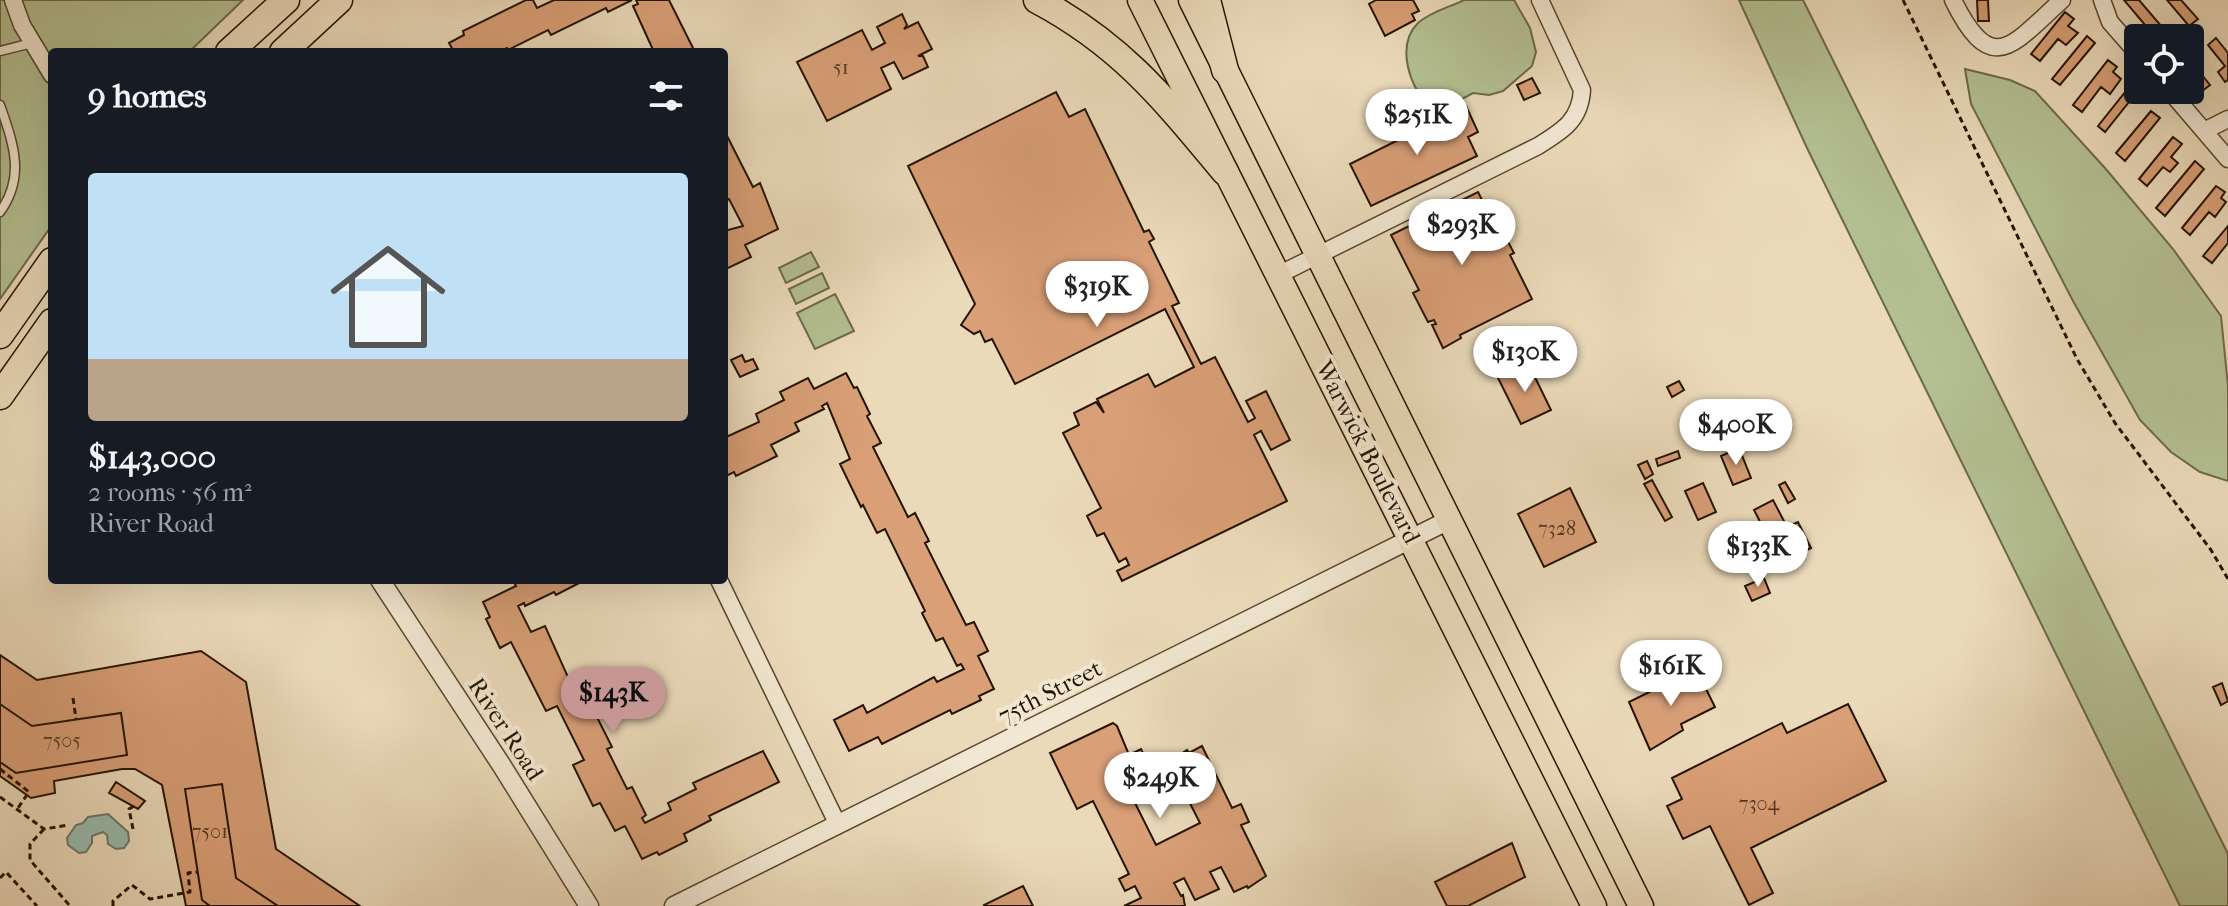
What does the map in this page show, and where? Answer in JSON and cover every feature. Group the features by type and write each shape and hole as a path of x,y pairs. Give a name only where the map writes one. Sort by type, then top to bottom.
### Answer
{"highway":[{"path":"233,48 286,0"},
{"path":"287,48 339,0"},
{"path":"1037,0 1073,19 1133,65 1225,172"},
{"path":"1207,0 1225,70"},
{"path":"0,335 48,267"},
{"path":"0,396 48,329"}],"main road":[{"name":"Warwick Boulevard","path":"1140,0 1594,906"},
{"name":"Warwick Boulevard","path":"1191,0 1641,906"}],"street":[{"path":"13,0 32,43 48,69"},
{"path":"1278,275 1538,146 1568,127 1576,117 1582,90 1540,0"},
{"path":"1953,0 1968,30 1979,41 1996,49 2018,40 2062,0"},
{"path":"2102,0 2110,22 2124,38"},
{"path":"2181,104 2228,159"},
{"path":"2204,131 2228,119"},
{"name":"75th Street","path":"674,906 1449,520"},
{"name":"River Road","path":"383,584 589,906"},
{"path":"721,584 838,825"}],"lane":[{"path":"0,51 32,43"},
{"path":"0,105 16,166 14,188 0,212"}],"path":[{"path":"1903,0 2077,359 2115,423 2211,550 2228,579"},
{"path":"73,698 76,719"},
{"path":"0,769 29,792 17,809"},
{"path":"0,797 44,829"},
{"path":"133,829 129,809 134,806"},
{"path":"69,825 44,829 30,844 30,860 70,906"},
{"path":"0,878 6,872 37,906"},
{"path":"113,906 114,899 132,885 150,899 190,892 188,873 197,872"}],"green space":[{"path":"0,0 243,0 193,48 48,48 48,231 0,299"},
{"path":"1464,0 1514,0 1530,28 1536,52 1532,66 1503,91 1489,95 1473,93 1451,105 1431,108 1412,79 1406,55 1407,43 1411,32 1423,19"},
{"path":"1739,0 1803,0 2228,854 2228,906 2180,906 1807,148"},
{"path":"1965,69 2010,80 2035,91 2173,249 2221,316 2228,386 2228,481 2200,472 2171,452 2140,420 2073,301 1971,104"},
{"path":"811,252 819,267 786,283 779,268"},
{"path":"822,273 829,288 796,304 789,289"},
{"path":"835,294 854,331 815,349 797,313"}],"water":[{"path":"108,814 128,832 129,841 124,848 116,849 108,844 107,835 103,832 92,836 92,843 86,852 79,853 68,845 67,838 76,825 88,817"}],"building":[{"path":"526,0 533,0 537,8 554,0 632,0 608,12 606,8 551,35 548,30 512,48 452,48 449,43 464,35 463,31"},
{"path":"636,0 669,0 693,48 652,48 633,6 638,4"},
{"path":"1376,0 1413,0 1419,11 1412,14 1415,20 1385,36 1369,4"},
{"path":"1977,0 1988,0 1989,21 1978,21"},
{"path":"2124,0 2139,0 2159,24 2144,24"},
{"path":"2167,0 2181,0 2198,19 2187,24"},
{"path":"2065,12 2074,19 2068,26 2078,33 2066,45 2058,39 2040,61 2031,54"},
{"path":"902,14 907,25 904,29 918,22 932,49 918,56 923,56 928,67 903,79 894,62 881,68 891,89 827,121 797,62 862,30 872,50 885,43 877,27"},
{"path":"2087,36 2095,43 2060,85 2052,79"},
{"path":"2216,38 2228,53 2228,80 2225,82 2218,72 2225,66 2208,45"},
{"path":"2108,60 2117,67 2113,72 2121,79 2110,94 2101,87 2082,112 2073,105"},
{"path":"1532,78 1540,93 1524,100 1517,85"},
{"path":"1056,92 1069,117 1085,109 1144,232 1149,230 1154,239 1149,242 1179,303 1172,306 1201,364 1215,357 1248,422 1255,418 1246,401 1266,391 1290,440 1271,450 1261,431 1254,435 1287,501 1122,581 1117,571 1129,565 1126,558 1119,562 1104,533 1097,536 1087,516 1101,508 1063,433 1079,425 1074,413 1096,402 1104,413 1097,399 1148,374 1155,387 1194,367 1165,309 1015,384 992,339 985,342 980,331 974,334 961,325 975,304 908,166"},
{"path":"2124,94 2124,104 2127,104 2105,132 2098,126"},
{"path":"1466,106 1478,132 1468,137 1477,156 1371,206 1350,164"},
{"path":"2151,111 2160,118 2125,161 2116,153"},
{"path":"2173,137 2182,144 2171,157 2178,163 2170,172 2163,167 2147,186 2139,179"},
{"path":"728,138 753,187 760,183 778,229 745,245 751,257 728,268 728,230 743,226 729,199"},
{"path":"2195,161 2204,169 2165,216 2156,208"},
{"path":"2216,186 2225,192 2221,198 2226,202 2215,217 2209,212 2190,235 2182,228"},
{"path":"1478,192 1485,206 1494,202 1508,230 1499,234 1502,240 1506,238 1514,253 1510,255 1532,299 1460,335 1461,338 1443,348 1432,325 1436,324 1434,320 1428,322 1413,293 1419,290 1391,235"},
{"path":"2228,226 2228,243 2212,263 2203,256"},
{"path":"742,355 745,362 753,359 758,369 740,377 731,360"},
{"path":"1528,363 1551,410 1521,424 1498,378"},
{"path":"846,373 854,388 857,387 881,443 873,447 908,517 915,513 929,541 925,543 966,625 974,622 988,651 978,656 994,689 979,696 981,700 952,714 950,710 882,744 878,737 849,751 834,720 863,705 867,713 934,677 937,682 964,669 961,664 957,666 943,638 936,641 922,613 925,611 885,529 877,533 863,505 861,507 840,464 850,459 827,403 822,406 824,409 795,423 799,431 771,445 777,456 736,476 734,472 728,475 728,436 759,422 756,414 784,400 780,392 808,378 814,389"},
{"path":"1679,381 1684,390 1672,397 1667,387"},
{"path":"1739,448 1751,478 1733,485 1721,456"},
{"path":"1678,451 1680,458 1658,466 1656,459"},
{"path":"1647,461 1653,474 1645,479 1638,465"},
{"path":"1652,480 1672,517 1665,521 1644,484"},
{"path":"1785,482 1795,499 1788,503 1779,485"},
{"path":"1703,483 1716,512 1698,520 1685,491"},
{"path":"1570,488 1596,542 1544,567 1518,514"},
{"path":"1773,500 1787,527 1798,522 1811,548 1781,563 1754,510"},
{"path":"1764,578 1770,593 1752,601 1745,586"},
{"path":"577,584 556,595 554,592 525,606 524,603 518,606 531,632 545,626 576,695 584,691 612,747 607,749 627,789 632,787 646,815 642,818 645,823 671,810 668,803 696,789 693,783 763,751 779,782 709,816 711,820 684,834 687,841 659,855 657,852 642,859 625,826 615,831 600,803 593,806 573,765 584,760 557,706 546,711 511,642 500,648 486,619 490,617 483,602 516,586"},
{"path":"201,651 246,682 276,849 360,906 186,906 162,785 135,769 122,769 54,781 55,793 31,798 0,776 0,655 37,680"},
{"path":"1696,669 1715,707 1681,724 1683,730 1650,750 1629,702"},
{"path":"2222,683 2228,701 2221,705 2213,687"},
{"path":"0,704 32,726 121,713 127,755 16,773 0,762"},
{"path":"1848,704 1886,781 1751,848 1773,893 1749,905 1710,826 1683,839 1667,806 1682,799 1672,778 1782,723 1787,733"},
{"path":"1113,723 1129,755 1141,749 1154,774 1127,787 1156,845 1200,823 1169,762 1187,750 1189,753 1202,746 1232,808 1241,804 1249,822 1241,825 1266,876 1248,888 1234,892 1221,867 1210,872 1219,889 1195,900 1184,878 1174,883 1183,895 1185,906 1124,906 1141,898 1135,886 1125,891 1119,879 1129,874 1093,801 1077,809 1050,753"},
{"path":"116,782 145,801 138,809 109,793"},
{"path":"222,784 236,878 278,906 210,906 202,900 185,789"},
{"path":"1512,843 1525,877 1468,906 1447,906 1435,882"},
{"path":"1023,886 1033,906 984,905"}]}
